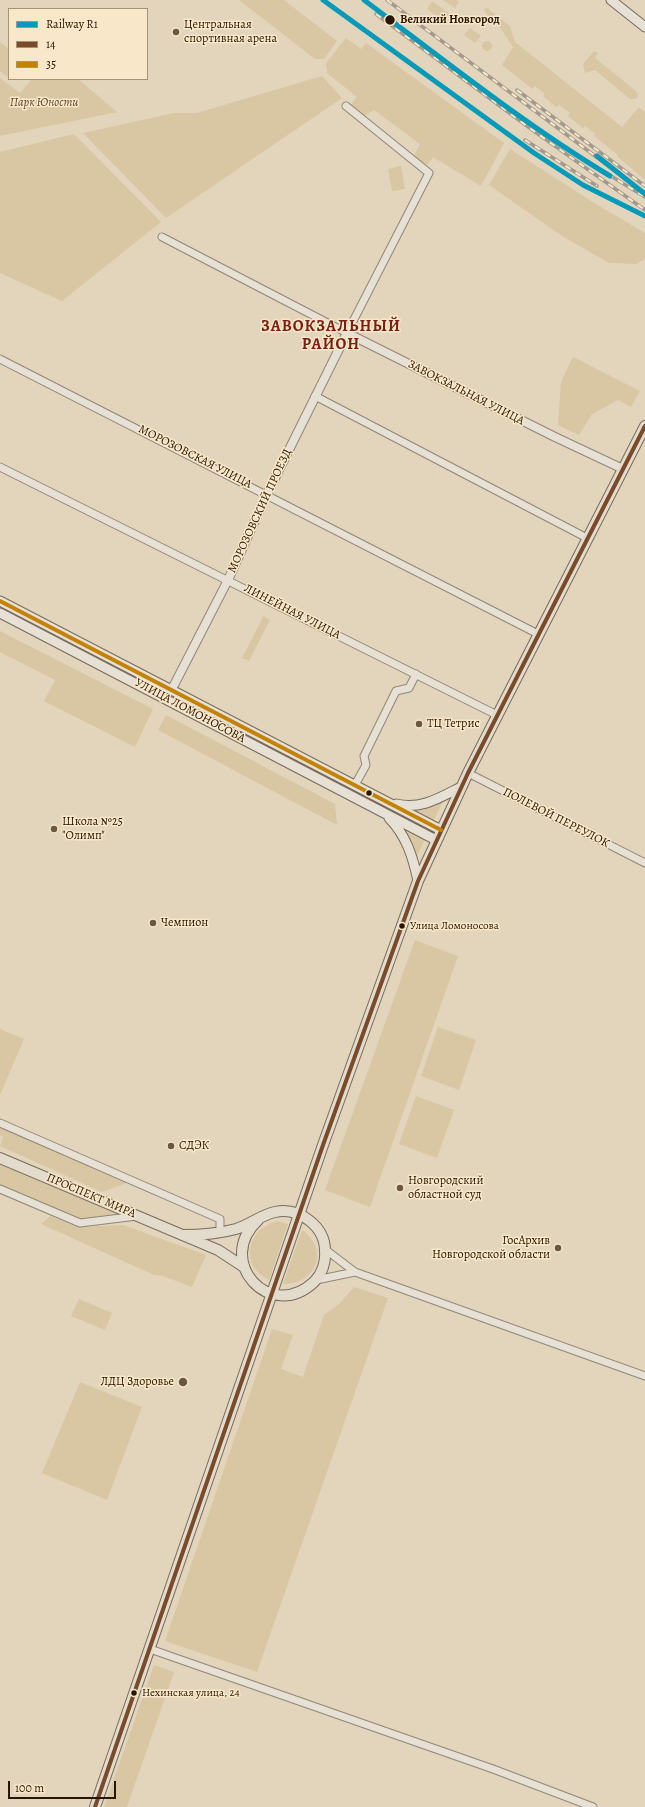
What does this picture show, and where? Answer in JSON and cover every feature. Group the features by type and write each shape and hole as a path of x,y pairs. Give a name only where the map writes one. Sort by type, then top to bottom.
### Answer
{"main road":[{"path":"611,0 645,27"},
{"path":"95,1807 272,1294 418,880 497,715 645,426"},
{"name":"УЛИЦА ЛОМОНОСОВА","path":"0,601 441,830"},
{"name":"УЛИЦА ЛОМОНОСОВА","path":"0,613 436,840"},
{"path":"272,754 277,745"},
{"name":"УЛИЦА ЛОМОНОСОВА","path":"382,799 400,805 417,805 436,800 461,788"},
{"name":"УЛИЦА ЛОМОНОСОВА","path":"380,811 395,824 402,834 411,853 418,880"},
{"name":"ПРОСПЕКТ МИРА","path":"0,1158 218,1250 244,1267"},
{"name":"ПРОСПЕКТ МИРА","path":"182,1234 220,1233 282,1211 300,1214"},
{"path":"300,1214 317,1228 326,1250"},
{"name":"ПРОСПЕКТ МИРА","path":"258,1220 252,1226 243,1241 242,1259 244,1267 255,1284 272,1294 280,1296 297,1294 304,1290 316,1280 322,1271 326,1250"}],"street":[{"path":"346,106 429,173 347,333"},
{"name":"ЗАВОКЗАЛЬНАЯ УЛИЦА","path":"162,237 347,333 555,437 623,469"},
{"name":"МОРОЗОВСКИЙ ПРОЕЗД","path":"172,689 228,580 267,494 347,333"},
{"name":"МОРОЗОВСКАЯ УЛИЦА","path":"0,358 538,634"},
{"path":"315,396 587,538"},
{"name":"ЛИНЕЙНАЯ УЛИЦА","path":"0,467 497,715"},
{"path":"355,785 366,765 364,756 396,691 409,688 416,674"},
{"name":"ПОЛЕВОЙ ПЕРЕУЛОК","path":"468,773 645,863"},
{"path":"0,1123 220,1219 220,1233"},
{"path":"0,1189 80,1223 137,1216"},
{"path":"326,1250 355,1272 645,1376"},
{"path":"316,1280 355,1272"},
{"path":"150,1649 473,1761 593,1807"}],"green space":[{"path":"239,0 284,0 337,41 324,59 315,59"},
{"path":"443,0 456,0 459,2 455,8"},
{"path":"432,1 450,14 444,21 427,9"},
{"path":"486,7 510,26 515,42 622,127 639,107 645,112 645,180 617,156 618,155 594,136 595,134 585,126 583,128 568,116 570,113 559,105 556,107 543,96 545,94 535,86 532,89 502,65 513,47 499,26 484,11"},
{"path":"470,28 481,36 475,43 464,35"},
{"path":"346,38 361,49 366,43 504,143 481,186 433,157 428,164 420,162 415,154 420,144 374,110 364,116 350,106 357,97 327,73 326,63"},
{"path":"485,41 489,41 492,46 489,51 485,51 482,48 482,44"},
{"path":"0,42 8,48 8,77 0,71"},
{"path":"594,51 598,53 595,58 636,91 638,95 636,99 630,99 595,70 585,73 583,64"},
{"path":"322,76 342,98 166,218 83,133 174,113 197,113"},
{"name":"Парк Юности","path":"0,78 20,93 31,80 79,80 117,112 0,136"},
{"path":"74,134 161,222 62,301 0,273 0,152"},
{"path":"510,149 591,201 645,233 645,259 636,264 609,263 562,236 489,185"},
{"path":"401,166 405,189 392,191 388,169"},
{"path":"573,357 640,391 631,407 618,400 592,414 579,435 558,425 561,382"},
{"path":"0,605 271,746 270,749 0,609"},
{"path":"265,613 264,616 270,620 249,661 242,658"},
{"path":"0,631 153,709 135,747 44,701 55,680 0,652"},
{"path":"166,715 335,804 337,825 158,730"},
{"path":"281,751 421,824 419,827 279,754"},
{"path":"443,801 433,822 409,809 424,808"},
{"path":"402,827 425,839 416,858"},
{"path":"415,940 458,956 370,1207 325,1190"},
{"path":"438,1027 476,1040 459,1090 421,1076"},
{"path":"0,1029 24,1039 0,1095"},
{"path":"416,1096 454,1110 437,1158 399,1144"},
{"path":"0,1126 127,1183 102,1192 0,1146 3,1137 0,1135"},
{"path":"0,1163 119,1213 77,1220 0,1185"},
{"path":"50,1216 78,1227 123,1225 206,1255 192,1287 163,1276 154,1275 41,1224"},
{"path":"277,1221 288,1224 269,1280 259,1274 253,1266 250,1257 250,1248 253,1239 258,1232 267,1225"},
{"path":"302,1230 311,1238 315,1247 317,1256 315,1264 311,1272 304,1279 294,1283 283,1284"},
{"path":"354,1287 388,1298 257,1672 165,1641 272,1329 293,1335 281,1369 303,1377 324,1315 339,1304"},
{"path":"79,1299 112,1313 105,1330 71,1316"},
{"path":"80,1382 142,1407 107,1500 42,1473"},
{"path":"154,1665 174,1672 127,1807 104,1807"}],"railway":[{"path":"323,0 534,153 583,185 645,216"},
{"path":"387,0 631,183"},
{"path":"376,14 531,129 645,210"},
{"path":"517,90 645,186"},
{"path":"525,140 597,186"},
{"path":"577,155 645,197"}],"rail line":[{"name":"R1","path":"323,0 534,153 583,185 645,216"},
{"name":"R1","path":"364,0 515,113 610,176"},
{"name":"R1","path":"597,156 645,194"}],"transit line":[{"name":"14","path":"95,1807 323,1145 418,881 468,773 645,426"},
{"name":"35","path":"0,601 441,830"}],"place":[{"name":"Великий Новгород","path":"390,20"},
{"name":"Центральная спортивная арена","path":"176,32"},
{"name":"ТЦ Тетрис","path":"419,724"},
{"name":"Школа №25 \"Олимп\"","path":"54,829"},
{"name":"Чемпион","path":"153,923"},
{"name":"Улица Ломоносова","path":"402,926"},
{"name":"СДЭК","path":"171,1146"},
{"name":"Новгородский областной суд","path":"400,1188"},
{"name":"ГосАрхив Новгородской области","path":"558,1248"},
{"name":"ЛДЦ Здоровье","path":"183,1382"},
{"name":"Нехинская улица, 24","path":"134,1693"}],"district":[{"name":"ЗАВОКЗАЛЬНЫЙ РАЙОН","path":"331,336"}]}
